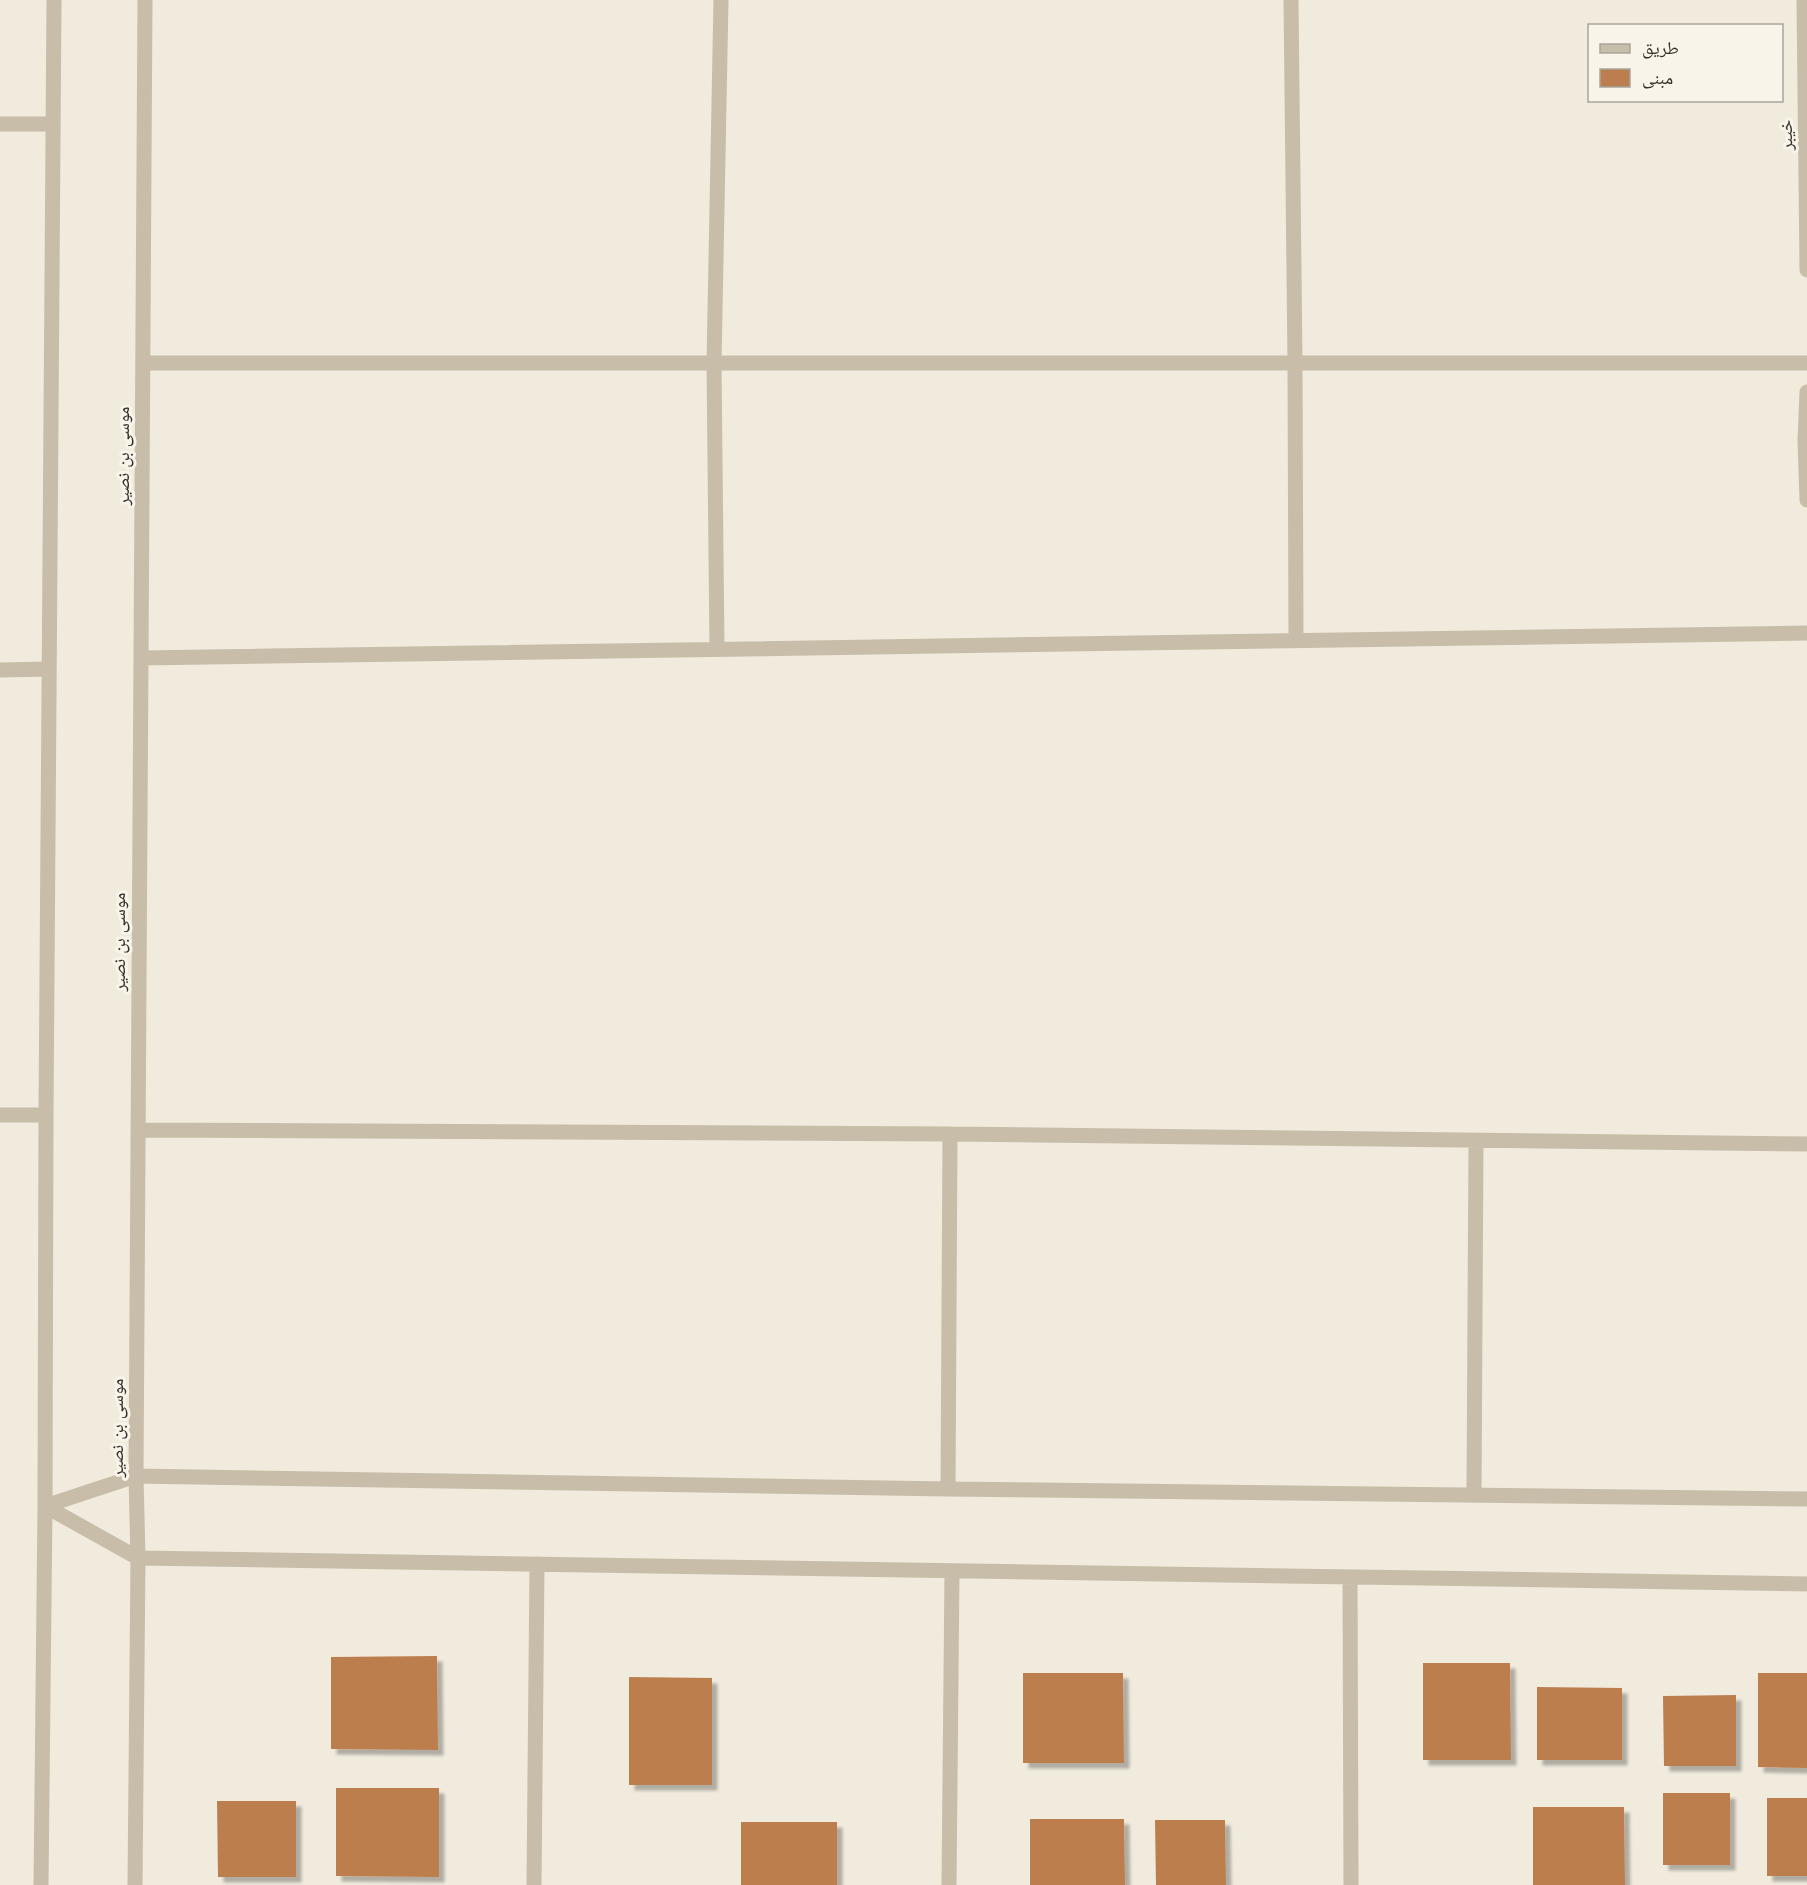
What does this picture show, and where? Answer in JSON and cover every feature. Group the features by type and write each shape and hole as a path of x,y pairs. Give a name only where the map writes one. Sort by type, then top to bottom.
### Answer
{"street":[{"path":"41,1885 54,0"},
{"name":"موسى بن نصير","path":"135,1885 145,0"},
{"path":"717,649 714,363 721,0"},
{"path":"1291,0 1296,640"},
{"name":"خيبر","path":"1804,0 1807,270"},
{"path":"0,124 53,124"},
{"path":"143,363 1807,363"},
{"path":"1807,392 1807,500"},
{"path":"141,658 1807,633"},
{"path":"0,670 49,669"},
{"path":"0,1115 46,1115"},
{"path":"138,1130 950,1134 1476,1142 1807,1144"},
{"path":"948,1489 950,1134"},
{"path":"1474,1494 1476,1142"},
{"path":"45,1506 136,1476 948,1489 1807,1499"},
{"path":"45,1506 138,1558 1807,1584"},
{"path":"534,1885 537,1564"},
{"path":"949,1885 952,1571"},
{"path":"1350,1577 1351,1885"}],"building":[{"path":"437,1656 438,1750 331,1749 331,1657"},
{"path":"1423,1663 1510,1663 1511,1760 1423,1760"},
{"path":"1023,1673 1123,1673 1124,1763 1023,1763"},
{"path":"1758,1673 1807,1673 1807,1768 1758,1767"},
{"path":"629,1677 712,1678 712,1785 629,1785"},
{"path":"1537,1687 1622,1688 1622,1760 1537,1760"},
{"path":"1736,1695 1736,1766 1664,1766 1663,1696"},
{"path":"336,1788 439,1788 439,1877 336,1876"},
{"path":"1663,1793 1730,1793 1730,1865 1663,1865"},
{"path":"1767,1798 1807,1798 1807,1876 1767,1876"},
{"path":"217,1801 296,1801 296,1877 218,1877"},
{"path":"1533,1807 1624,1807 1625,1885 1533,1885"},
{"path":"1030,1819 1124,1819 1125,1885 1030,1885"},
{"path":"1155,1820 1225,1820 1226,1885 1156,1885"},
{"path":"741,1822 837,1822 837,1885 741,1885"}]}
